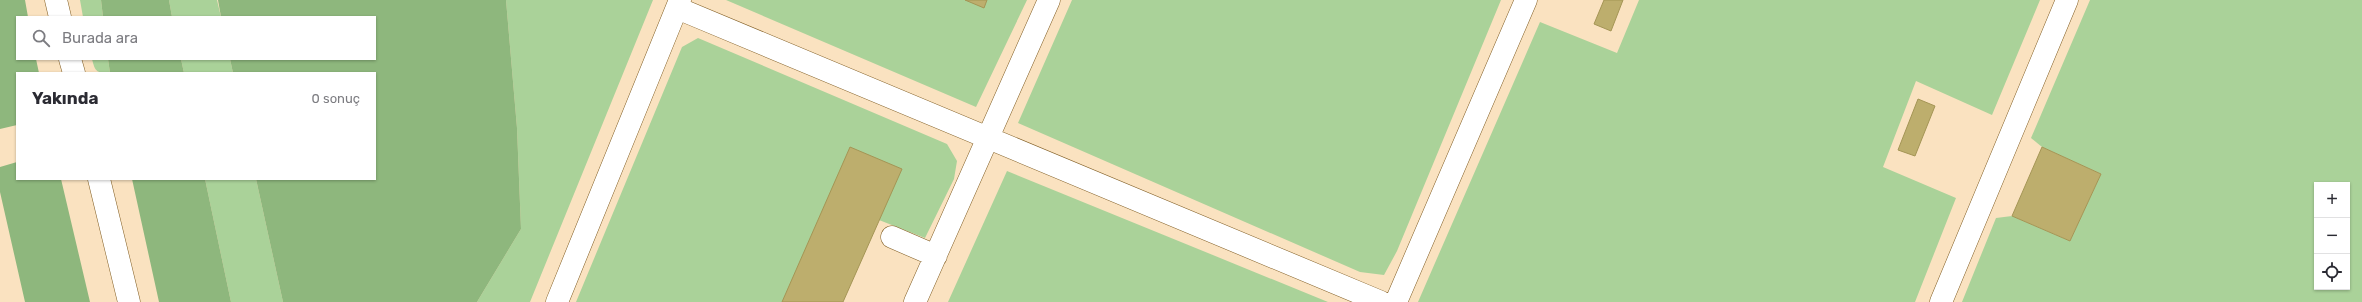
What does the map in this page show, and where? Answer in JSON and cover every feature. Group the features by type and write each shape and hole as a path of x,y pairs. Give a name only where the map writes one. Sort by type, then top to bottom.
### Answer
{"street":[{"path":"56,0 60,16"},
{"path":"915,302 986,137 1049,0"},
{"path":"1396,302 1526,0"},
{"path":"1941,302 2067,0"},
{"path":"557,302 678,4 986,137 1381,302"},
{"path":"70,60 74,72"},
{"path":"99,180 129,302"},
{"path":"892,237 936,256"}],"green space":[{"path":"0,0 25,0 28,16 16,16 16,60 36,60 39,72 16,72 16,125 0,129"},
{"path":"80,0 101,0 103,16 83,16"},
{"path":"101,0 169,0 172,16 103,16"},
{"path":"169,0 217,0 221,16 172,16"},
{"path":"218,0 506,0 517,128 521,229 477,302 283,302 256,180 376,180 376,72 233,72 230,60 376,60 376,16 221,16"},
{"path":"506,0 653,0 530,302 477,302 521,229 517,128"},
{"path":"726,0 1027,0 976,107"},
{"path":"1072,0 1501,0 1397,251 1384,275 1360,272 1018,123"},
{"path":"1639,0 2040,0 1992,115 1916,81 1883,167 1956,198 1915,302 1418,302 1540,22 1617,53"},
{"path":"2090,0 2362,0 2362,302 1962,302 1996,218 2012,216 2070,241 2101,174 2042,147 2031,138"},
{"path":"698,38 947,144 957,161 954,179 925,238 879,220 782,302 576,302 682,47"},
{"path":"92,60 108,60 110,72 99,72 94,67"},
{"path":"108,60 181,60 184,72 110,72"},
{"path":"181,60 230,60 233,72 184,72"},
{"path":"16,162 16,180 61,180 90,302 25,302 0,192 0,167"},
{"path":"1007,171 1328,302 948,302"},
{"path":"132,180 205,180 231,302 159,302"},
{"path":"205,180 256,180 283,302 231,302"}],"building":[{"path":"965,0 987,0 984,8"},
{"path":"1604,0 1623,0 1611,31 1594,24"},
{"path":"1918,99 1935,106 1915,156 1898,150"},
{"path":"850,147 902,169 843,302 782,302"},
{"path":"2042,147 2101,174 2070,241 2012,216"}]}
